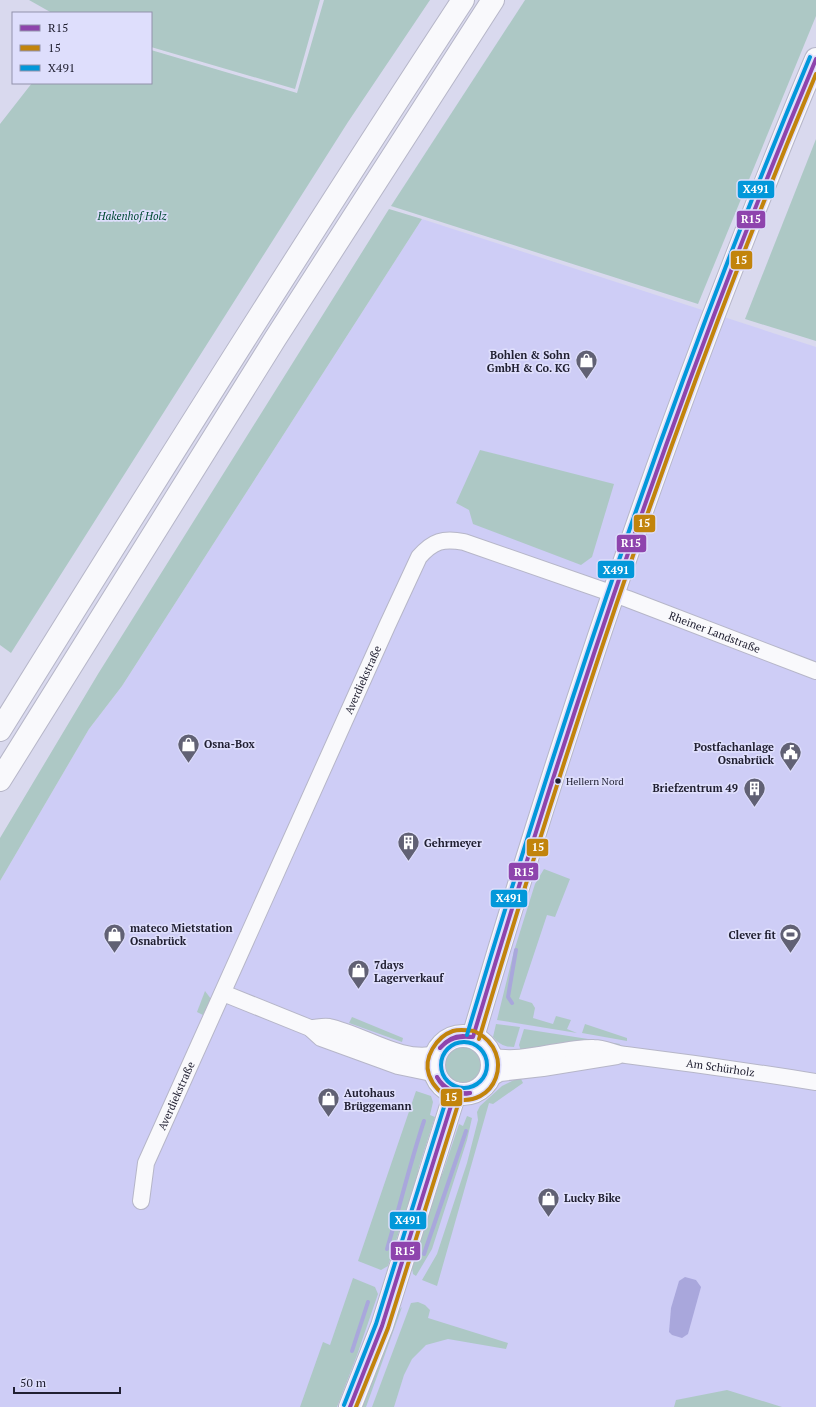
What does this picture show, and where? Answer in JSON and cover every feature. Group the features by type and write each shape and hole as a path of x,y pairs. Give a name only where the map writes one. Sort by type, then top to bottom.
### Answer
{"main road":[{"path":"0,730 129,521 314,228 462,0"},
{"path":"0,780 271,346 493,0"},
{"path":"473,1037 553,775 612,594 679,408 746,231 816,59"},
{"path":"464,1036 473,1037 481,1041 492,1056 492,1071 490,1079 484,1087 475,1092 456,1094 442,1086 436,1063 441,1046 448,1040 464,1036"},
{"path":"350,1407 384,1320 456,1094"}],"street":[{"name":"Averdiekstraße","path":"141,1201 146,1163 419,557 427,548 442,540 464,542 612,594"},
{"name":"Rheiner Landstraße","path":"612,594 816,670"},
{"path":"223,993 310,1028 328,1027 404,1054 428,1056 436,1063"},
{"name":"Am Schürholz","path":"492,1056 500,1058 517,1058 582,1048 596,1048 624,1055 704,1064 816,1082"},
{"name":"Am Schürholz","path":"490,1079 500,1073 543,1068 624,1055"}],"shaded area":[{"path":"422,219 816,347 816,1407 0,1407 0,881 89,729 122,686"},
{"path":"685,1277 696,1280 701,1287 688,1334 682,1338 672,1335 669,1332 671,1308 679,1281"}],"green space":[{"path":"29,0 320,0 295,89 152,47 152,12 50,12"},
{"name":"Hakenhof Holz","path":"324,0 430,0 348,122 11,653 0,645 0,124 31,84 152,84 152,50 297,93"},
{"path":"525,0 816,0 816,16 698,304 391,206"},
{"path":"816,139 816,341 745,319"},
{"path":"389,209 422,219 122,686 89,729 0,881 0,838 98,674"},
{"path":"480,450 614,484 592,557 581,565 473,524 469,510 456,503"},
{"path":"544,869 570,879 555,917 547,915 519,999 532,1003 535,1008 533,1018 553,1024 556,1016 571,1020 567,1029 577,1033 497,1020 514,951 535,884"},
{"path":"205,991 211,999 203,1015 197,1012"},
{"path":"352,1017 403,1038 402,1042 349,1023"},
{"path":"496,1024 520,1027 514,1047 502,1045 493,1037"},
{"path":"585,1024 627,1038 627,1041 582,1033"},
{"path":"524,1029 620,1044 619,1046 521,1051 519,1045"},
{"path":"459,1045 467,1045 478,1051 484,1062 484,1070 478,1081 467,1087 459,1087 448,1081 442,1070 442,1062 448,1051"},
{"path":"521,1079 523,1083 493,1104 489,1103 437,1286 422,1280 437,1254 467,1163 478,1120 477,1112 480,1106 502,1086 514,1080"},
{"path":"416,1091 431,1096 433,1102 430,1115 435,1117 419,1167 412,1203 404,1228 400,1228 388,1266 381,1270 358,1261"},
{"path":"467,1116 472,1118 467,1140 432,1249 416,1276 413,1274 412,1268 422,1237 419,1235 432,1196 443,1172 459,1124 463,1126"},
{"path":"353,1278 375,1287 378,1294 337,1407 300,1407 323,1342 330,1345"},
{"path":"418,1302 425,1305 430,1310 428,1318 508,1343 506,1349 448,1339 426,1345 412,1359 404,1375 394,1407 372,1407 411,1303"},
{"path":"402,1307 366,1407 362,1407 397,1312"},
{"path":"727,1390 782,1407 674,1407 676,1400"}],"waterway":[{"path":"512,1003 508,997 516,950"},
{"path":"387,1249 424,1121"},
{"path":"424,1254 466,1131"},
{"path":"352,1351 368,1302"}],"transit line":[{"name":"X491","path":"467,1035 544,787 625,542 714,298 810,57"},
{"name":"R15","path":"473,1037 550,789 631,544 720,300 816,59"},
{"name":"15","path":"479,1039 554,794 634,552 721,311 816,74"},
{"name":"15","path":"474,1031 458,1030 447,1034 436,1043 429,1055 428,1068 431,1079 441,1092 452,1098 467,1100 480,1096 490,1088 496,1078 498,1066 496,1053 489,1041 476,1032"},
{"name":"R15","path":"440,1048 450,1039 462,1036 471,1037"},
{"name":"R15","path":"440,1048 454,1038 471,1037"},
{"name":"X491","path":"464,1042 477,1046 483,1052 487,1065 483,1078 477,1084 464,1088 451,1084 445,1078 441,1065 445,1052 451,1046 464,1042"},
{"name":"R15","path":"437,1077 444,1085 456,1092 470,1093"},
{"name":"R15","path":"437,1077 447,1089 455,1093 470,1093"},
{"name":"X491","path":"344,1405 376,1324 449,1091"},
{"name":"R15","path":"350,1407 382,1326 455,1093"},
{"name":"15","path":"356,1407 388,1328 461,1095"}],"place":[{"name":"Bohlen & Sohn GmbH & Co. KG","path":"586,380"},
{"name":"Osna-Box","path":"188,764"},
{"name":"Postfachanlage Osnabrück","path":"790,772"},
{"name":"Hellern Nord","path":"558,781"},
{"name":"Briefzentrum 49","path":"754,808"},
{"name":"Gehrmeyer","path":"409,862"},
{"name":"mateco Mietstation Osnabrück","path":"115,954"},
{"name":"Clever fit","path":"791,954"},
{"name":"7days Lagerverkauf","path":"358,990"},
{"name":"Autohaus Brüggemann","path":"329,1118"},
{"name":"Lucky Bike","path":"548,1218"}]}
